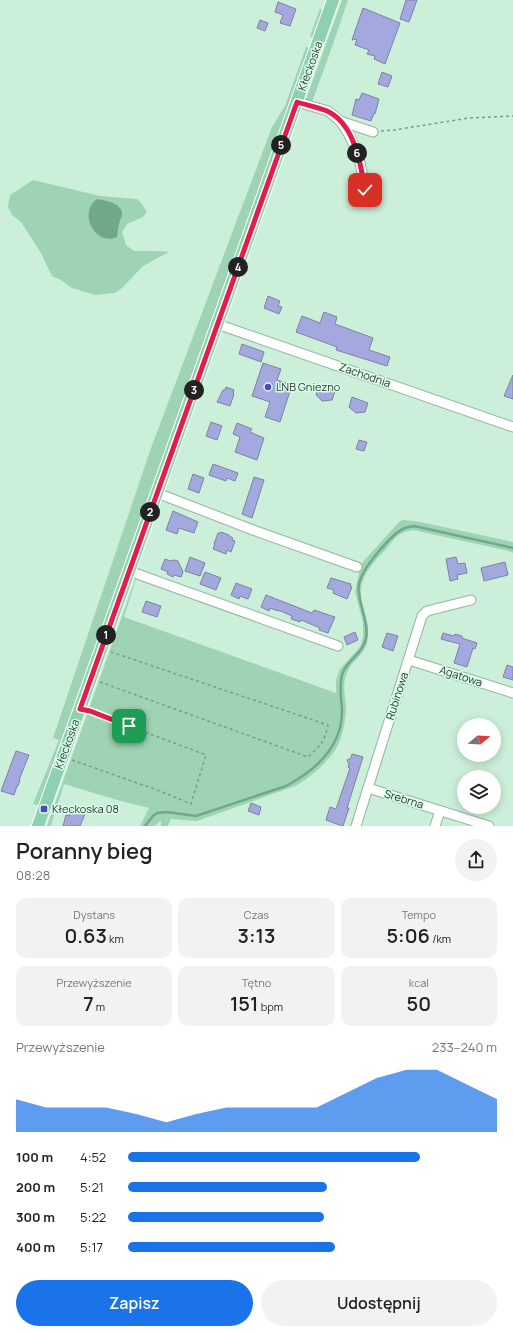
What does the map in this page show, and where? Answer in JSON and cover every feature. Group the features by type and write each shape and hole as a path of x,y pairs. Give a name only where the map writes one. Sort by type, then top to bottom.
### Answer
{"main road":[{"name":"Kłeckoska","path":"38,826 333,0"}],"street":[{"path":"297,102 328,111 340,121 349,132 357,153 362,174 365,190 364,198"},
{"path":"340,121 373,132"},
{"name":"Zachodnia","path":"217,324 513,427"},
{"path":"157,493 253,530 357,567"},
{"path":"129,571 338,646"},
{"name":"Rubinowa","path":"356,826 422,616 427,611 471,600"},
{"name":"Agatowa","path":"409,660 513,693"},
{"name":"Srebrna","path":"368,788 489,826"},
{"path":"435,826 440,810"}],"path":[{"path":"373,132 469,118 513,116"},
{"path":"91,679 308,757 322,743 325,737 328,725 101,649"},
{"path":"63,757 160,791 191,804 206,755 90,711 80,709"}],"shaded area":[{"path":"342,0 348,0 312,102 307,101 306,99"},
{"path":"320,9 323,10 313,38 310,36"},
{"path":"306,47 310,48 39,805 33,804 59,740 53,738 151,448 272,127 285,106"},
{"path":"33,180 100,196 137,199 147,212 143,217 127,224 122,232 126,245 134,251 169,252 143,266 122,288 115,293 95,295 72,288 61,280 52,276 41,253 21,222 12,215 8,207 10,195"},
{"path":"97,199 113,203 122,211 117,237 109,239 102,237 96,233 92,227 89,220 89,212 91,205"},
{"path":"400,521 420,522 513,542 513,553 413,530 402,533 394,539 364,577 361,595 368,631 367,643 362,653 349,668 345,677 345,716 337,747 329,758 312,774 295,786 197,821 171,819 168,826 161,826 161,821 154,826 140,826 149,808 64,784 51,826 47,826 136,577 246,616 270,627 136,579 124,617 336,693 336,680 340,669 360,647 363,637 363,623 355,592 361,564"}],"building":[{"path":"406,0 417,0 409,22 400,19"},
{"path":"278,2 296,9 290,26 280,23 283,15 275,12"},
{"path":"363,8 400,23 385,64 374,59 375,56 367,54 369,50 355,45 357,39 352,40"},
{"path":"260,20 268,23 265,31 257,28"},
{"path":"382,72 392,76 388,87 378,84"},
{"path":"362,93 379,99 375,114 374,113 371,121 352,115 356,99 359,100"},
{"path":"268,296 280,301 278,306 282,307 279,314 264,308"},
{"path":"324,312 337,317 335,324 373,338 369,350 390,357 387,366 336,350 337,347 296,332 302,316 320,323"},
{"path":"242,344 264,352 261,362 239,354"},
{"path":"263,363 281,369 277,380 292,385 280,422 265,417 270,402 252,396"},
{"path":"513,375 513,399 504,396"},
{"path":"319,385 335,391 332,400 322,401 316,395"},
{"path":"226,387 234,390 230,406 217,402"},
{"path":"352,397 368,403 365,412 356,413 349,407"},
{"path":"211,422 222,426 217,440 206,436"},
{"path":"237,423 252,429 250,432 264,438 257,460 235,452 240,437 233,434"},
{"path":"359,440 367,442 364,451 356,449"},
{"path":"213,464 238,473 235,481 227,478 226,481 209,475"},
{"path":"193,474 204,478 199,493 188,489"},
{"path":"254,477 264,480 252,518 242,514"},
{"path":"173,511 198,522 194,533 179,528 177,534 166,530"},
{"path":"221,532 229,535 233,538 232,540 235,541 231,552 227,550 226,554 213,549 218,533"},
{"path":"190,557 205,563 200,576 185,571"},
{"path":"456,557 458,564 465,563 467,573 457,575 458,579 450,581 446,559"},
{"path":"165,559 170,561 178,561 183,572 181,577 174,575 173,577 167,574 168,572 161,569"},
{"path":"505,562 508,575 484,581 481,568"},
{"path":"205,572 221,578 216,590 200,584"},
{"path":"331,578 351,584 350,586 352,587 347,599 333,593 334,590 327,588"},
{"path":"236,583 252,589 248,599 240,596 239,599 231,595"},
{"path":"266,595 312,613 314,610 335,617 328,633 319,630 320,628 301,620 300,622 291,619 292,616 278,610 270,608 269,611 261,607"},
{"path":"146,601 161,606 157,617 142,612"},
{"path":"355,632 358,640 347,645 344,637"},
{"path":"387,633 398,636 393,651 382,647"},
{"path":"443,633 454,636 455,634 462,636 462,638 477,643 475,649 473,648 467,667 454,663 460,644 441,639"},
{"path":"507,665 513,667 513,680 503,677"},
{"path":"16,751 29,755 14,795 1,791"},
{"path":"352,754 363,757 347,808 349,808 342,826 326,820 330,807 336,809 350,768 348,767 349,764 347,760 351,758"},
{"path":"251,803 261,807 259,815 248,811"},
{"path":"72,809 85,814 80,826 63,826 66,815 69,816"}],"waterway":[{"path":"145,826 157,813 167,812 196,816 286,786 308,772 326,755 333,745 341,722 342,709 340,688 342,675 344,670 361,649 366,638 367,632 359,591 360,581 374,558 387,542 400,531 414,526 513,548"}],"place":[{"name":"LNB Gniezno","path":"268,387"},
{"name":"Kłeckoska 08","path":"44,809"}],"route":[{"path":"129,726 90,711 80,709 297,102 328,111 340,121 349,132 357,153 365,190"}]}
